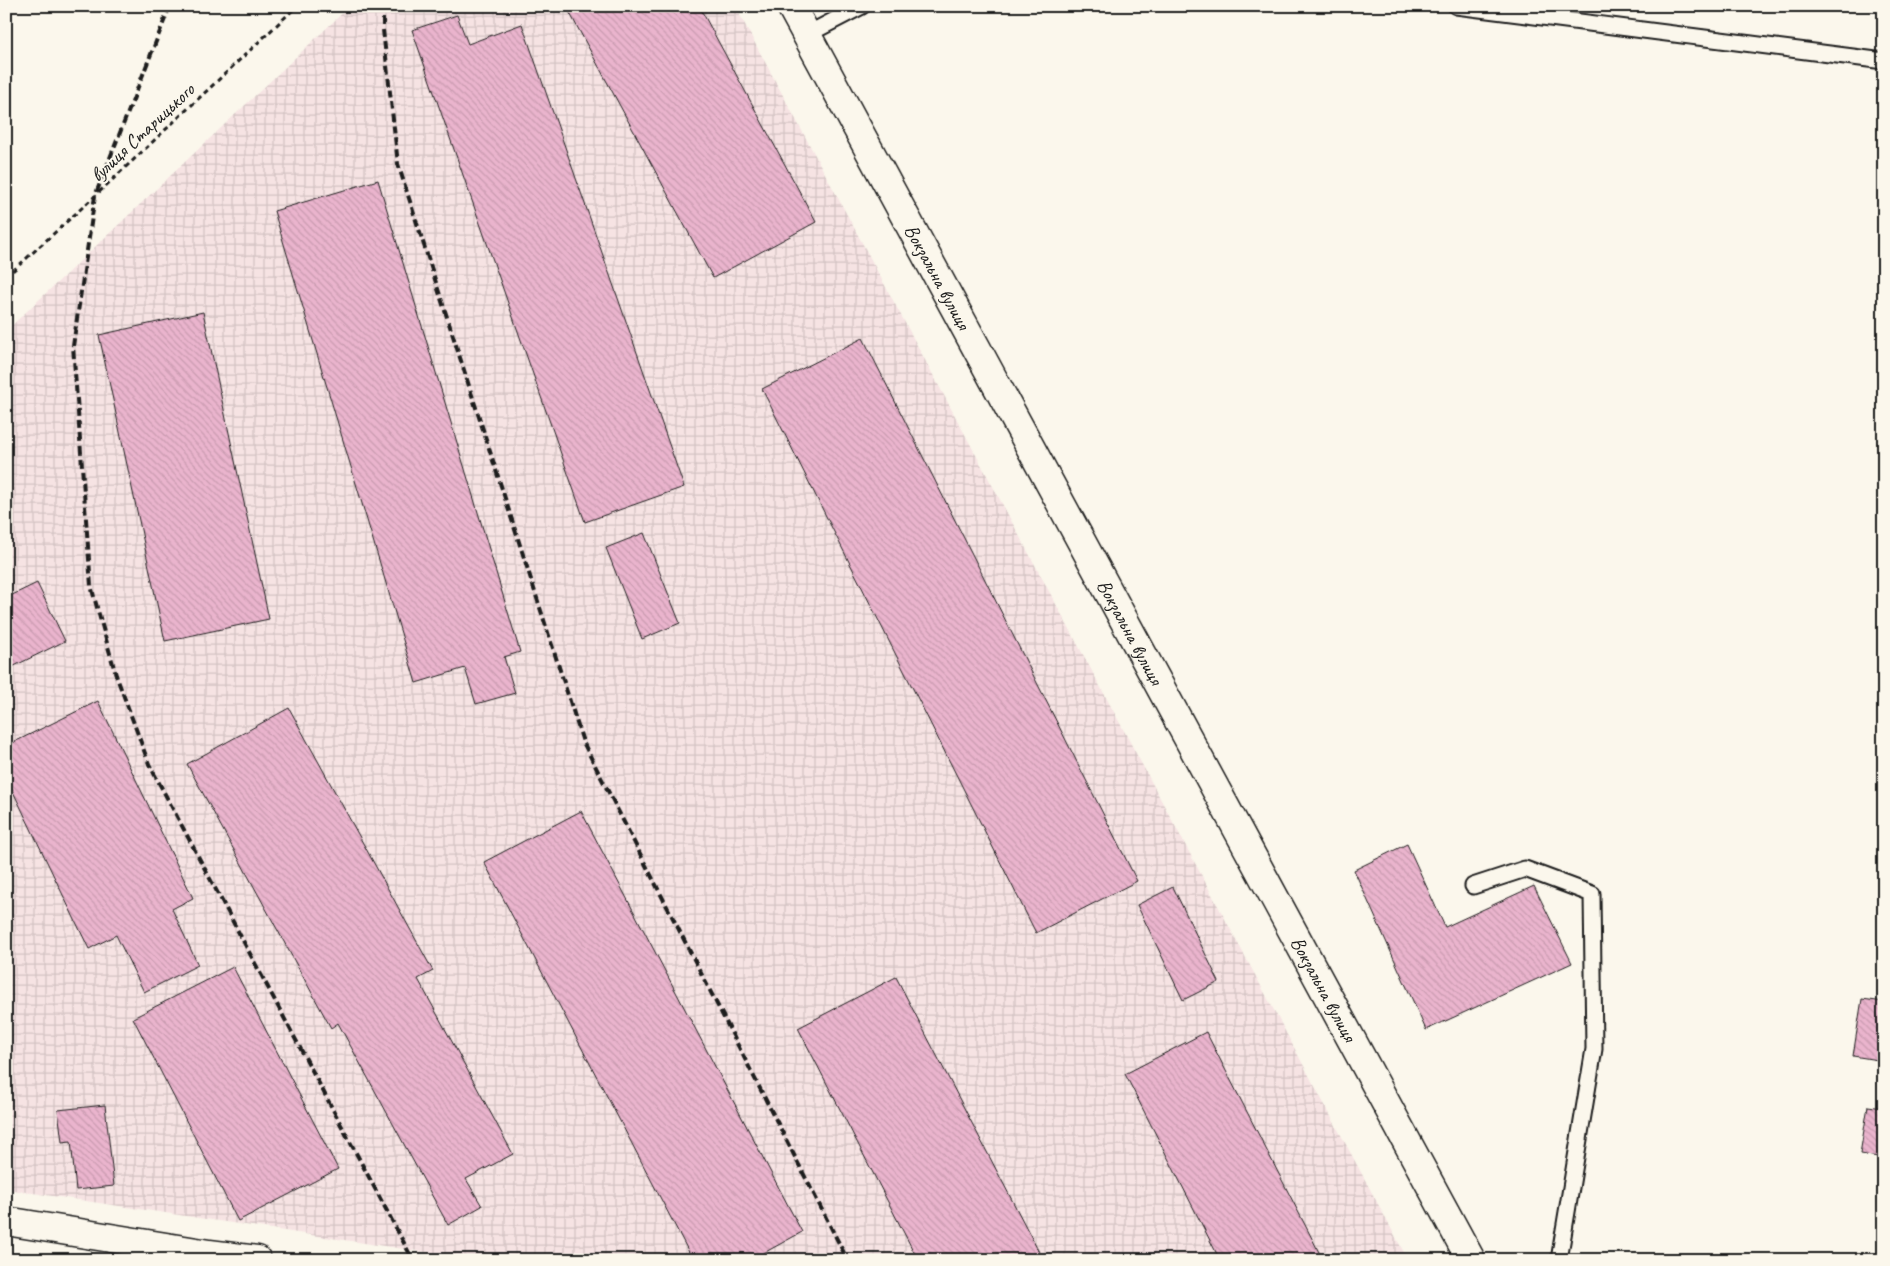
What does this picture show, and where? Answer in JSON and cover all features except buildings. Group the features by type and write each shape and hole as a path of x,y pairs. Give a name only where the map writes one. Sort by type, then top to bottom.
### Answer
{"street":[{"name":"Вокзальна вулиця","path":"791,6 1470,1260"},
{"path":"6,1221 208,1257 257,1260"}],"lane":[{"path":"806,35 862,6"},
{"path":"1456,6 1884,60"},
{"path":"1473,886 1525,869 1592,894 1594,1049 1559,1260"}],"path":[{"name":"вулиця Старицького","path":"6,277 297,6"}],"shaded area":[{"path":"350,6 735,6 1408,1260 477,1260 6,1189 6,331"}],"railway":[{"path":"170,6 95,196 73,346 91,586 116,675 149,764 413,1260"},
{"path":"383,6 383,30 398,164 583,742 844,1253"}]}
